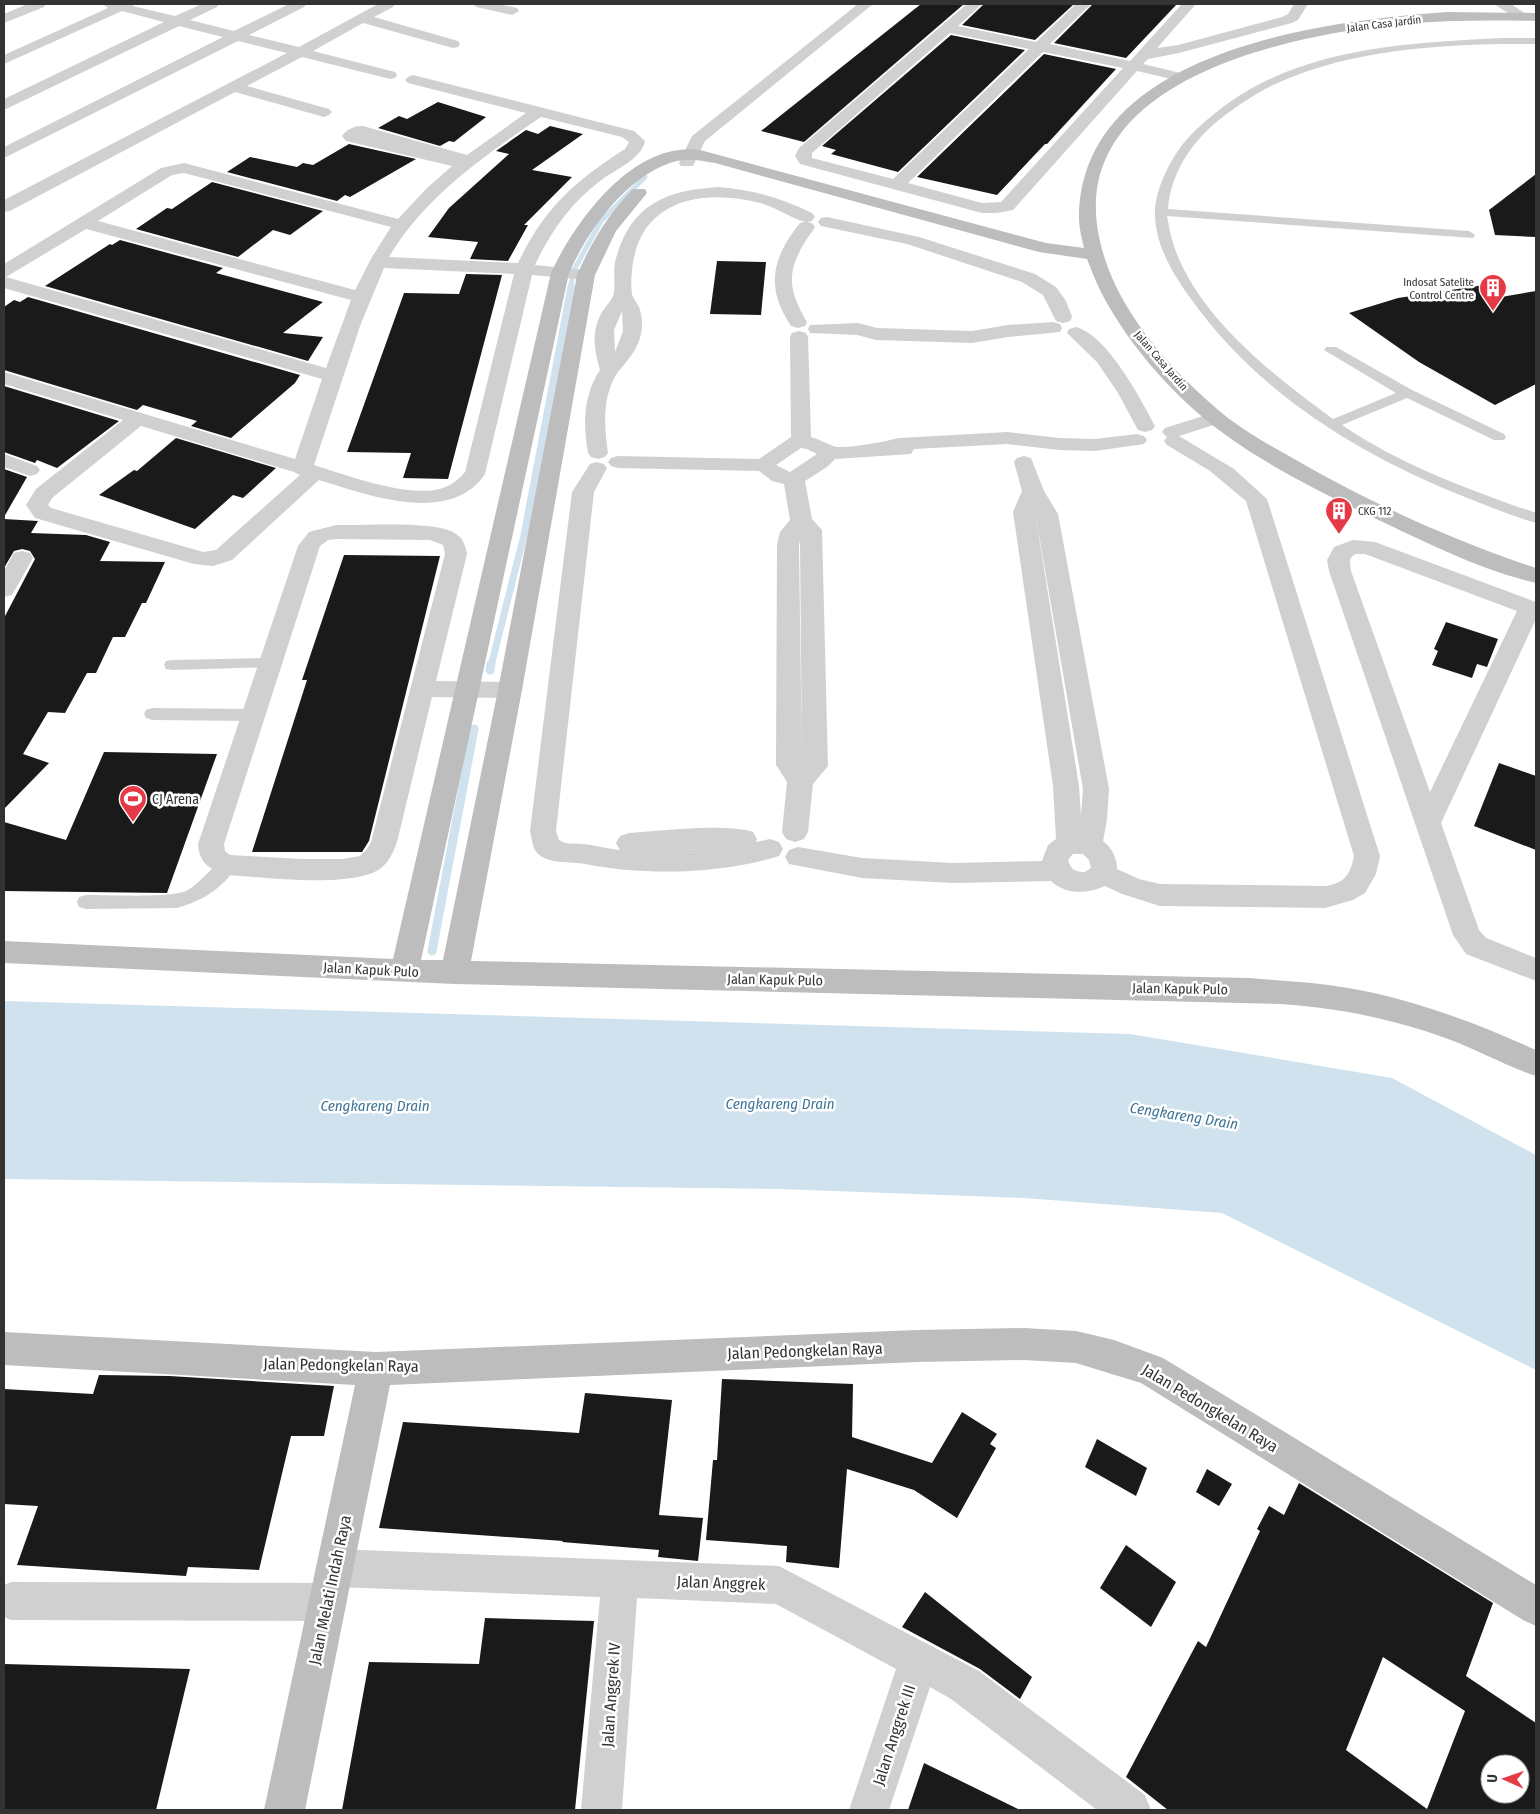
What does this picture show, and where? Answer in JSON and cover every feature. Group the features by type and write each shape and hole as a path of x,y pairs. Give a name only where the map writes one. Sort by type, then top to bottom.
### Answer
{"street":[{"path":"4,19 39,4"},
{"path":"4,105 212,4"},
{"path":"4,153 299,4"},
{"path":"4,207 301,52 388,4"},
{"path":"481,4 512,11"},
{"path":"455,973 510,690 586,275 600,241 618,216 636,196 669,169 688,159 698,139 718,121 866,4"},
{"path":"975,4 804,151 803,156 806,161 982,208 1007,206 1189,4"},
{"path":"896,185 1084,4"},
{"path":"1139,60 1287,20 1293,17 1301,4"},
{"path":"1501,4 1529,17"},
{"path":"4,60 120,5 390,75"},
{"name":"Jalan Casa Jardin","path":"1529,17 1424,18 1388,21 1346,28 1289,40 1242,54 1180,77 1130,112 1114,130 1100,153 1092,174 1087,194 1086,213 1087,226 1097,262 1118,308 1138,338 1192,397 1216,418 1263,449 1371,509 1444,543 1536,576"},
{"path":"360,18 452,44"},
{"path":"947,28 1039,47 1139,60 1180,77"},
{"path":"4,378 136,420 361,486 412,496 445,494 459,490 468,484 475,474 524,269 542,231 563,204 586,183 631,152 636,146 637,141 628,134 413,80"},
{"path":"233,87 324,112"},
{"path":"136,420 44,494 37,505 39,510 43,513 193,556 213,559 224,555 308,471 333,376 360,297 378,262 402,225 434,191 466,162 538,112"},
{"path":"357,131 363,131 466,162 352,138 350,136 357,131"},
{"path":"404,971 560,273 576,240 595,213 615,192 635,176 661,161 716,158 1097,262"},
{"path":"688,159 706,166 1047,262 1097,262"},
{"path":"4,272 167,171 184,168 402,225"},
{"path":"604,461 595,436 595,408 603,382 610,370 623,356 632,333 630,307 623,295 623,265 631,238 648,214 667,200 693,193 724,192 764,199 806,222"},
{"path":"801,442 805,329 789,309 784,288 784,264 788,250 806,222 817,216 827,222 881,232 926,244 1035,281 1053,297 1058,323 1066,334 1076,333 1104,358 1128,393 1141,433"},
{"path":"85,223 360,297"},
{"path":"1026,243 1057,238 1087,226"},
{"path":"378,262 524,269 586,275"},
{"path":"4,282 333,376"},
{"path":"610,370 602,346 603,334 614,307 623,295"},
{"path":"805,329 858,330 876,334 895,335 972,337 1058,323"},
{"path":"1173,437 1216,418"},
{"path":"886,449 899,444 991,439 1029,439 1059,444 1095,445 1160,426 1173,437 1215,464 1237,481 1256,500 1367,856 1364,873 1356,886 1343,894 1325,897 1160,895 1132,887 1103,874"},
{"path":"604,461 765,465 792,444 801,442 822,448 828,453 886,449 980,449 994,451 1024,462 1059,444"},
{"path":"765,465 785,479 794,480 803,476 824,459 828,453"},
{"path":"4,460 30,470"},
{"path":"604,461 582,492 544,831 547,846 563,853 584,854 598,858 629,861 693,860 747,854 788,844 862,868 953,873 1068,854 1098,852 1104,858 1103,874 1093,880 1081,882 1067,879 1068,854 1094,819 1096,788 1047,514 1033,491 1024,462"},
{"path":"788,844 800,781 815,766 811,530 801,521 800,501 794,480"},
{"path":"325,532 441,534 451,539 456,546 456,554 423,689 380,854 369,863 346,870 228,865 218,862 213,857 211,844 270,663 310,546 318,536 325,532"},
{"path":"1428,823 1533,609 1367,547 1353,547 1342,552 1338,560 1340,571 1467,935 1476,946 1536,970"},
{"path":"4,590 22,558"},
{"path":"423,689 468,688 510,690"},
{"name":"Jalan Kapuk Pulo","path":"4,952 455,973 1249,990 1316,995 1377,1005 1434,1022 1536,1063"},
{"name":"Jalan Pedongkelan Raya","path":"4,1349 376,1369 918,1346 1024,1344 1076,1347 1114,1357 1151,1370 1536,1607"},
{"name":"Jalan Melati Indah Raya","path":"284,1810 376,1369"},
{"name":"Jalan Anggrek","path":"11,1601 331,1585 620,1579 779,1585 965,1685 1130,1810"},
{"name":"Jalan Anggrek IV","path":"602,1810 620,1579"},
{"name":"Jalan Anggrek III","path":"869,1810 919,1660"}],"lane":[{"path":"1536,41 1431,45 1371,52 1338,58 1276,79 1237,99 1208,124 1183,150 1168,181 1160,212 1166,243 1179,274 1208,315 1235,347 1266,375 1331,425 1376,452 1491,502 1536,518"},
{"path":"1160,212 1469,234"},
{"path":"1331,350 1407,393 1499,437"},
{"path":"1331,425 1407,393"},
{"path":"172,665 270,663"},
{"path":"152,714 253,715"},
{"path":"86,902 177,901 191,898 205,890 228,865"}],"water":[{"name":"Cengkareng Drain","path":"4,1001 1130,1034 1392,1078 1536,1155 1536,1370 1222,1213 1024,1198 779,1189 4,1179"}],"building":[{"path":"921,4 964,4 804,142 761,131"},
{"path":"984,4 1074,4 1035,40 962,25"},
{"path":"1093,4 1177,4 1126,58 1054,43"},
{"path":"951,35 1025,50 898,172 831,154 836,150 822,146"},
{"path":"1044,54 1116,69 997,195 917,177"},
{"path":"438,102 486,117 454,142 449,141 440,146 378,128 399,116 407,119"},
{"path":"550,126 583,134 532,170 572,177 524,225 528,225 508,261 470,259 478,242 428,237 449,208 509,154 496,151 526,130 538,134"},
{"path":"349,144 416,159 350,197 345,195 337,201 227,172 250,157 297,167 303,163 313,165"},
{"path":"1536,174 1536,237 1495,235 1489,210"},
{"path":"212,182 323,211 290,235 273,230 238,257 136,229 167,208 172,209"},
{"path":"120,240 223,268 216,273 323,302 283,333 323,337 308,361 45,286 110,244 112,245"},
{"path":"717,261 766,262 761,315 710,314"},
{"path":"466,274 502,275 448,479 403,478 411,453 347,452 404,293 459,294"},
{"path":"1484,285 1501,297 1536,291 1536,384 1495,405 1419,362 1349,313 1398,298"},
{"path":"28,297 300,375 295,383 231,438 191,426 197,421 143,405 137,410 4,370 4,307 14,300 20,302"},
{"path":"4,386 119,421 57,468 37,460 35,463 4,452"},
{"path":"176,438 276,468 243,498 233,495 195,529 99,495 134,470 137,471"},
{"path":"4,469 27,477 4,517"},
{"path":"4,519 38,521 31,533 86,535 110,542 100,561 165,562 146,603 142,603 125,637 113,637 96,673 87,673 65,713 48,712 23,754 49,763 4,809 4,618 35,559 30,551 22,549 14,551 4,568"},
{"path":"344,555 440,556 369,841 362,852 252,852 307,680 302,680"},
{"path":"1446,622 1498,639 1487,667 1477,664 1472,678 1432,665 1438,651 1434,649"},
{"name":"CJ Arena","path":"104,752 217,754 167,893 4,891 4,822 66,840"},
{"path":"1499,763 1536,776 1536,850 1474,826"},
{"path":"99,1375 169,1376 334,1386 324,1436 291,1436 259,1570 188,1567 186,1576 17,1565 38,1506 4,1504 4,1389 93,1394"},
{"path":"722,1379 853,1384 852,1437 932,1463 962,1412 997,1434 990,1444 996,1448 957,1518 914,1490 847,1469 839,1568 786,1562 787,1546 706,1540 713,1460 717,1460"},
{"path":"585,1393 672,1400 659,1515 703,1518 698,1561 658,1557 659,1550 379,1528 403,1422 579,1433"},
{"path":"1097,1439 1147,1468 1136,1496 1085,1467"},
{"path":"1207,1469 1232,1484 1219,1506 1196,1492"},
{"path":"1299,1483 1493,1603 1466,1676 1536,1723 1536,1810 1168,1810 1126,1777 1198,1641 1206,1647 1260,1531 1257,1529 1269,1506 1284,1515","holes":["1383,1657 1465,1711 1427,1809 1346,1750"]},
{"path":"1126,1545 1176,1582 1151,1627 1100,1588"},
{"path":"925,1592 1032,1677 1020,1699 980,1669 902,1627"},
{"path":"485,1618 594,1621 575,1810 342,1810 369,1662 479,1664"},
{"path":"4,1664 190,1669 156,1810 4,1810"},
{"path":"924,1763 969,1785 1020,1810 908,1810"}],"waterway":[{"path":"574,270 601,221 645,177"},
{"path":"570,288 572,280"},
{"path":"491,666 524,535 571,287"},
{"path":"490,670 491,664"},
{"path":"432,951 474,729"}],"place":[{"name":"Indosat Satelite Control Centre","path":"1493,312"},
{"name":"CKG 112","path":"1339,535"},
{"name":"CJ Arena","path":"133,823"}]}
